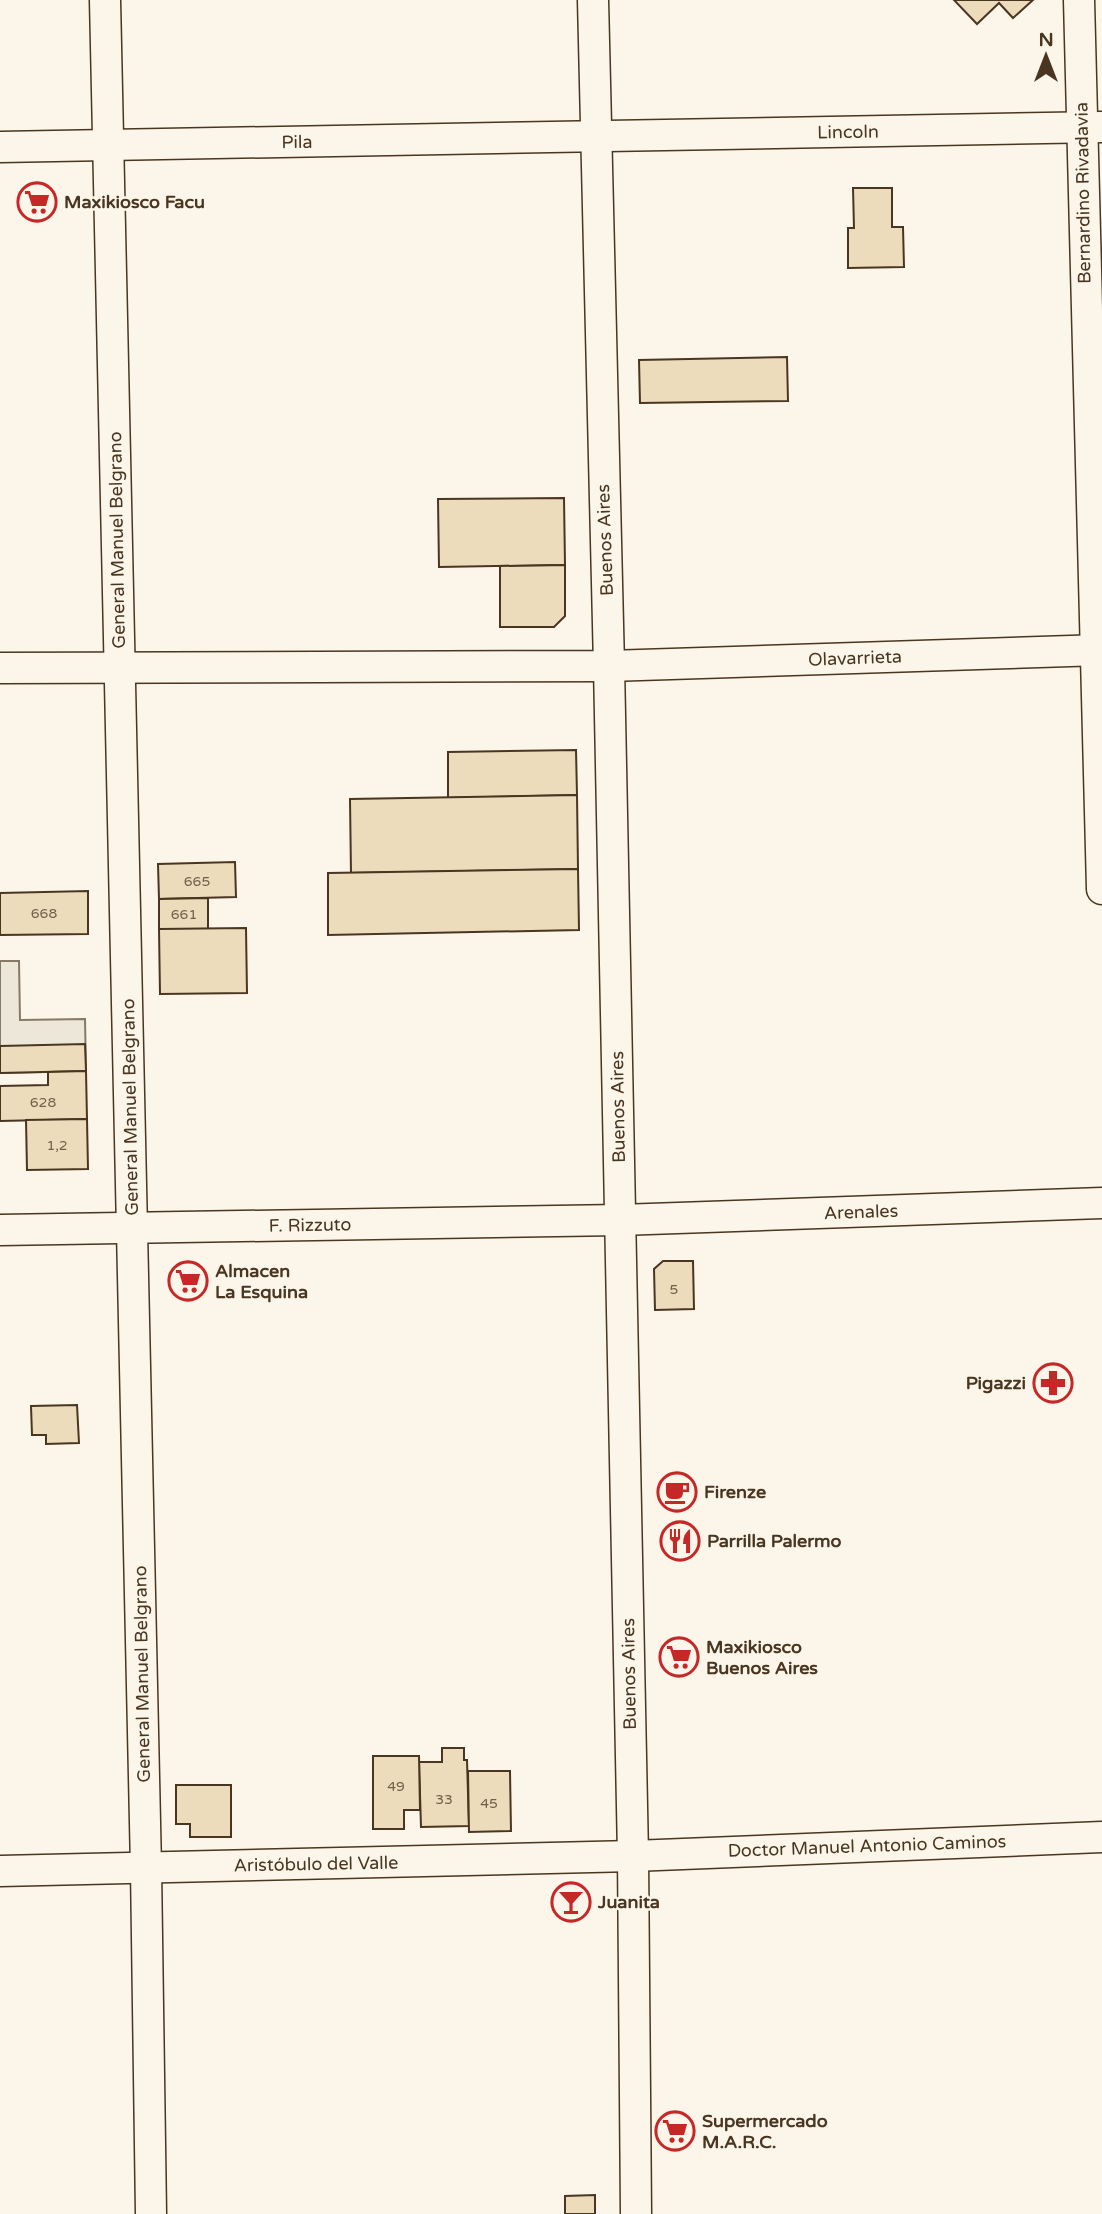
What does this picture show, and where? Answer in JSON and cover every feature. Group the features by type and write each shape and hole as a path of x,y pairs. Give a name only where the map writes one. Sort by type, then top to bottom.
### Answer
{"street":[{"name":"General Manuel Belgrano","path":"106,0 151,2214"},
{"name":"Buenos Aires","path":"593,0 633,1856 636,2214"},
{"name":"Bernardino Rivadavia","path":"1079,0 1091,127 1102,889"},
{"name":"Lincoln","path":"594,136 1091,127"},
{"name":"Pila","path":"0,146 594,136"},
{"name":"Olavarrieta","path":"0,668 609,666 1098,650"},
{"name":"Arenales","path":"620,1220 1102,1203"},
{"name":"F. Rizzuto","path":"0,1230 620,1220"},
{"name":"Doctor Manuel Antonio Caminos","path":"633,1856 1102,1837"},
{"name":"Aristóbulo del Valle","path":"0,1871 633,1856"}],"shaded area":[{"path":"0,961 19,961 20,1020 85,1019 86,1071 0,1073"}],"building":[{"path":"954,0 1033,0 1013,18 999,3 977,24"},
{"path":"853,188 892,188 892,227 903,227 904,267 848,268 848,228 854,228"},
{"path":"787,357 788,401 640,403 639,360"},
{"path":"564,498 565,565 439,567 438,499"},
{"path":"565,565 565,616 554,627 500,627 500,566"},
{"path":"576,750 577,795 448,798 448,752"},
{"path":"577,795 578,869 351,873 350,799"},
{"path":"235,862 236,897 159,899 158,864"},
{"path":"578,869 579,930 328,935 328,873"},
{"path":"88,891 88,934 0,935 0,893"},
{"path":"208,898 208,929 159,929 159,899"},
{"path":"246,928 247,993 160,994 159,929"},
{"path":"85,1044 86,1071 0,1073 0,1046"},
{"path":"86,1071 87,1119 0,1121 0,1086 48,1085 48,1072"},
{"path":"87,1119 88,1169 27,1170 26,1120"},
{"path":"663,1261 693,1261 694,1309 655,1310 654,1269"},
{"path":"77,1405 79,1443 46,1444 46,1435 32,1435 31,1406"},
{"path":"442,1748 464,1748 464,1760 467,1760 469,1826 421,1827 419,1762 442,1762"},
{"path":"373,1756 419,1756 420,1810 404,1810 404,1829 373,1829"},
{"path":"468,1771 510,1771 511,1831 469,1832"},
{"path":"176,1785 231,1785 231,1837 190,1837 190,1824 176,1824"},
{"path":"595,2195 595,2214 565,2214 565,2196"}],"place":[{"name":"Maxikiosco Facu","path":"37,202"},
{"name":"Almacen La Esquina","path":"188,1281"},
{"name":"Pigazzi","path":"1053,1383"},
{"name":"Firenze","path":"677,1492"},
{"name":"Parrilla Palermo","path":"680,1541"},
{"name":"Maxikiosco Buenos Aires","path":"679,1657"},
{"name":"Juanita","path":"571,1902"},
{"name":"Supermercado M.A.R.C.","path":"675,2131"}]}
